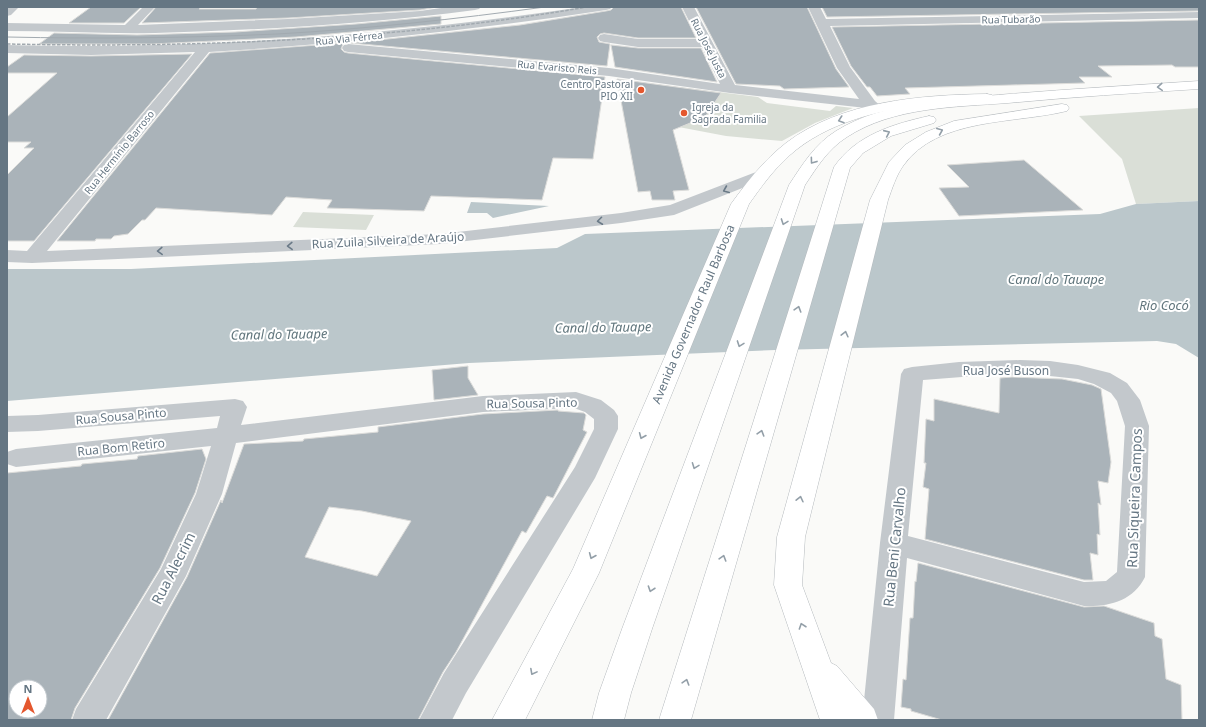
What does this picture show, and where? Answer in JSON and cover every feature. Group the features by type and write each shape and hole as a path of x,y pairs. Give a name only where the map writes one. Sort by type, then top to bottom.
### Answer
{"main road":[{"name":"Avenida Governador Raul Barbosa","path":"608,720 615,693 674,522 718,406 797,185 811,162 823,147 849,129 882,116 932,106 1031,97 1199,85"},
{"name":"Avenida Governador Raul Barbosa","path":"508,720 585,573 740,204 762,176 780,156 802,139 833,123 873,106 928,100 1031,97"},
{"path":"1161,101 1199,98"},
{"path":"675,720 834,189 842,167 857,150 886,133 922,121 959,115 1008,110 1078,107"},
{"path":"836,720 788,585 791,537 879,200 895,165 911,148 931,135 954,125 1062,108"},
{"path":"815,663 862,720"}],"street":[{"path":"7,13 13,7"},
{"path":"129,28 149,7"},
{"path":"7,27 129,28 288,24 475,7"},
{"name":"Rua Via Férrea","path":"7,49 91,51 205,48 291,43 505,22 606,7"},
{"name":"Rua José Justa","path":"688,7 730,89"},
{"path":"814,7 844,68 873,106"},
{"path":"955,7 969,20"},
{"path":"1079,7 1093,18"},
{"name":"Rua Tubarão","path":"822,23 1199,15"},
{"path":"604,38 638,43 707,43"},
{"name":"Rua Evaristo Reis","path":"291,43 609,72 730,89 873,106"},
{"name":"Rua Hermínio Barroso","path":"32,257 205,48"},
{"name":"Rua Zuila Silveira de Araújo","path":"7,256 32,257 440,239 621,218 674,210 762,176"},
{"name":"Rua José Buson","path":"912,374 999,368 1043,368 1100,378"},
{"name":"Rua Beni Carvalho","path":"878,720 894,543 912,374"},
{"name":"Rua Siqueira Campos","path":"894,543 1084,594 1106,594 1120,589 1131,577 1137,426 1134,412 1127,396 1119,387 1100,378"},
{"name":"Rua Sousa Pinto","path":"226,436 483,404 576,400 593,406 606,416 606,428 586,470 455,683 435,720"},
{"name":"Rua Sousa Pinto","path":"7,424 38,423 235,407"},
{"name":"Rua Alecrim","path":"88,720 172,576 209,494 235,407"},
{"path":"11,465 38,423"},
{"name":"Rua Bom Retiro","path":"11,465 226,436"}],"shaded area":[{"path":"623,80 758,97 767,103 830,111 836,106 853,108 815,123 782,141 726,136 647,121"},
{"path":"1199,108 1199,201 1136,204 1122,159 1079,116"},
{"path":"303,212 374,215 366,230 293,227"}],"water":[{"name":"Canal do Tauape","path":"1199,201 1199,358 1176,344 1157,341 775,350 469,363 7,401 7,269 131,269 557,248 585,234 1100,214 1136,204"},
{"path":"471,202 549,206 493,218 487,213 467,213"}],"building":[{"path":"91,7 141,7 124,23 69,23"},
{"path":"156,7 256,9 257,7 437,7 420,10 288,18 142,23"},
{"path":"614,7 681,7 696,38 638,38 604,33 600,34 597,37 599,42 610,44 607,66 350,43 520,25 606,11 611,10"},
{"path":"696,7 807,7 836,69 849,87 784,89 780,86 736,84"},
{"path":"822,7 1199,7 1199,11 827,17"},
{"path":"441,16 441,24 296,37 152,44 39,44 54,33 137,35 235,32 356,24"},
{"path":"1199,20 1199,67 1175,67 1172,65 1098,66 1112,77 1079,77 1085,83 905,88 910,94 877,96 870,87 867,87 851,66 832,27"},
{"path":"345,43 341,49 348,53 605,77 593,159 553,158 542,200 431,196 424,211 327,208 332,200 286,197 272,215 156,208 145,220 142,220 128,234 114,236 111,239 96,239 95,241 57,241 210,53"},
{"path":"611,45 638,48 701,48 717,82 615,67"},
{"path":"192,54 34,241 7,241 7,175 34,148 24,148 31,142 7,142 7,117 57,73 7,73 7,67 24,55 91,56"},
{"path":"617,79 721,93 705,117 673,130 689,190 673,191 675,200 652,200 650,191 638,192"},
{"path":"1024,160 1083,210 959,216 939,188 969,187 947,165"},
{"path":"468,366 468,378 478,395 434,400 432,370"},
{"path":"1000,378 1062,379 1092,385 1101,389 1111,462 1108,483 1098,481 1101,505 1098,503 1100,535 1097,534 1098,555 1090,553 1093,580 1084,580 925,539 929,489 923,487 926,463 924,463 926,419 934,421 934,399 999,413"},
{"path":"558,410 584,413 586,415 583,430 587,432 553,498 547,496 526,533 522,531 456,652 443,672 418,720 108,720 187,577 221,500 222,503 244,444 303,441 304,439 378,432 378,427 483,414","holes":["329,507 362,511 411,521 377,576 305,557"]},
{"path":"202,449 206,459 195,493 160,568 75,708 71,720 7,720 7,473 137,459 138,456"},
{"path":"918,563 1084,607 1104,606 1154,623 1155,636 1162,639 1166,679 1181,685 1182,720 942,720 901,707 903,679 906,680 910,618 913,618 915,581 916,582"}],"tram line":[{"path":"7,37 142,38 277,34 411,23 545,7"}],"railway":[{"path":"7,44 152,45 298,39 443,27 587,7"}],"place":[{"name":"Centro Pastoral PIO XII","path":"641,90"},
{"name":"Igreja da Sagrada Familia","path":"684,113"}],"water label":[{"name":"Rio Cocó","path":"1164,305"}]}
